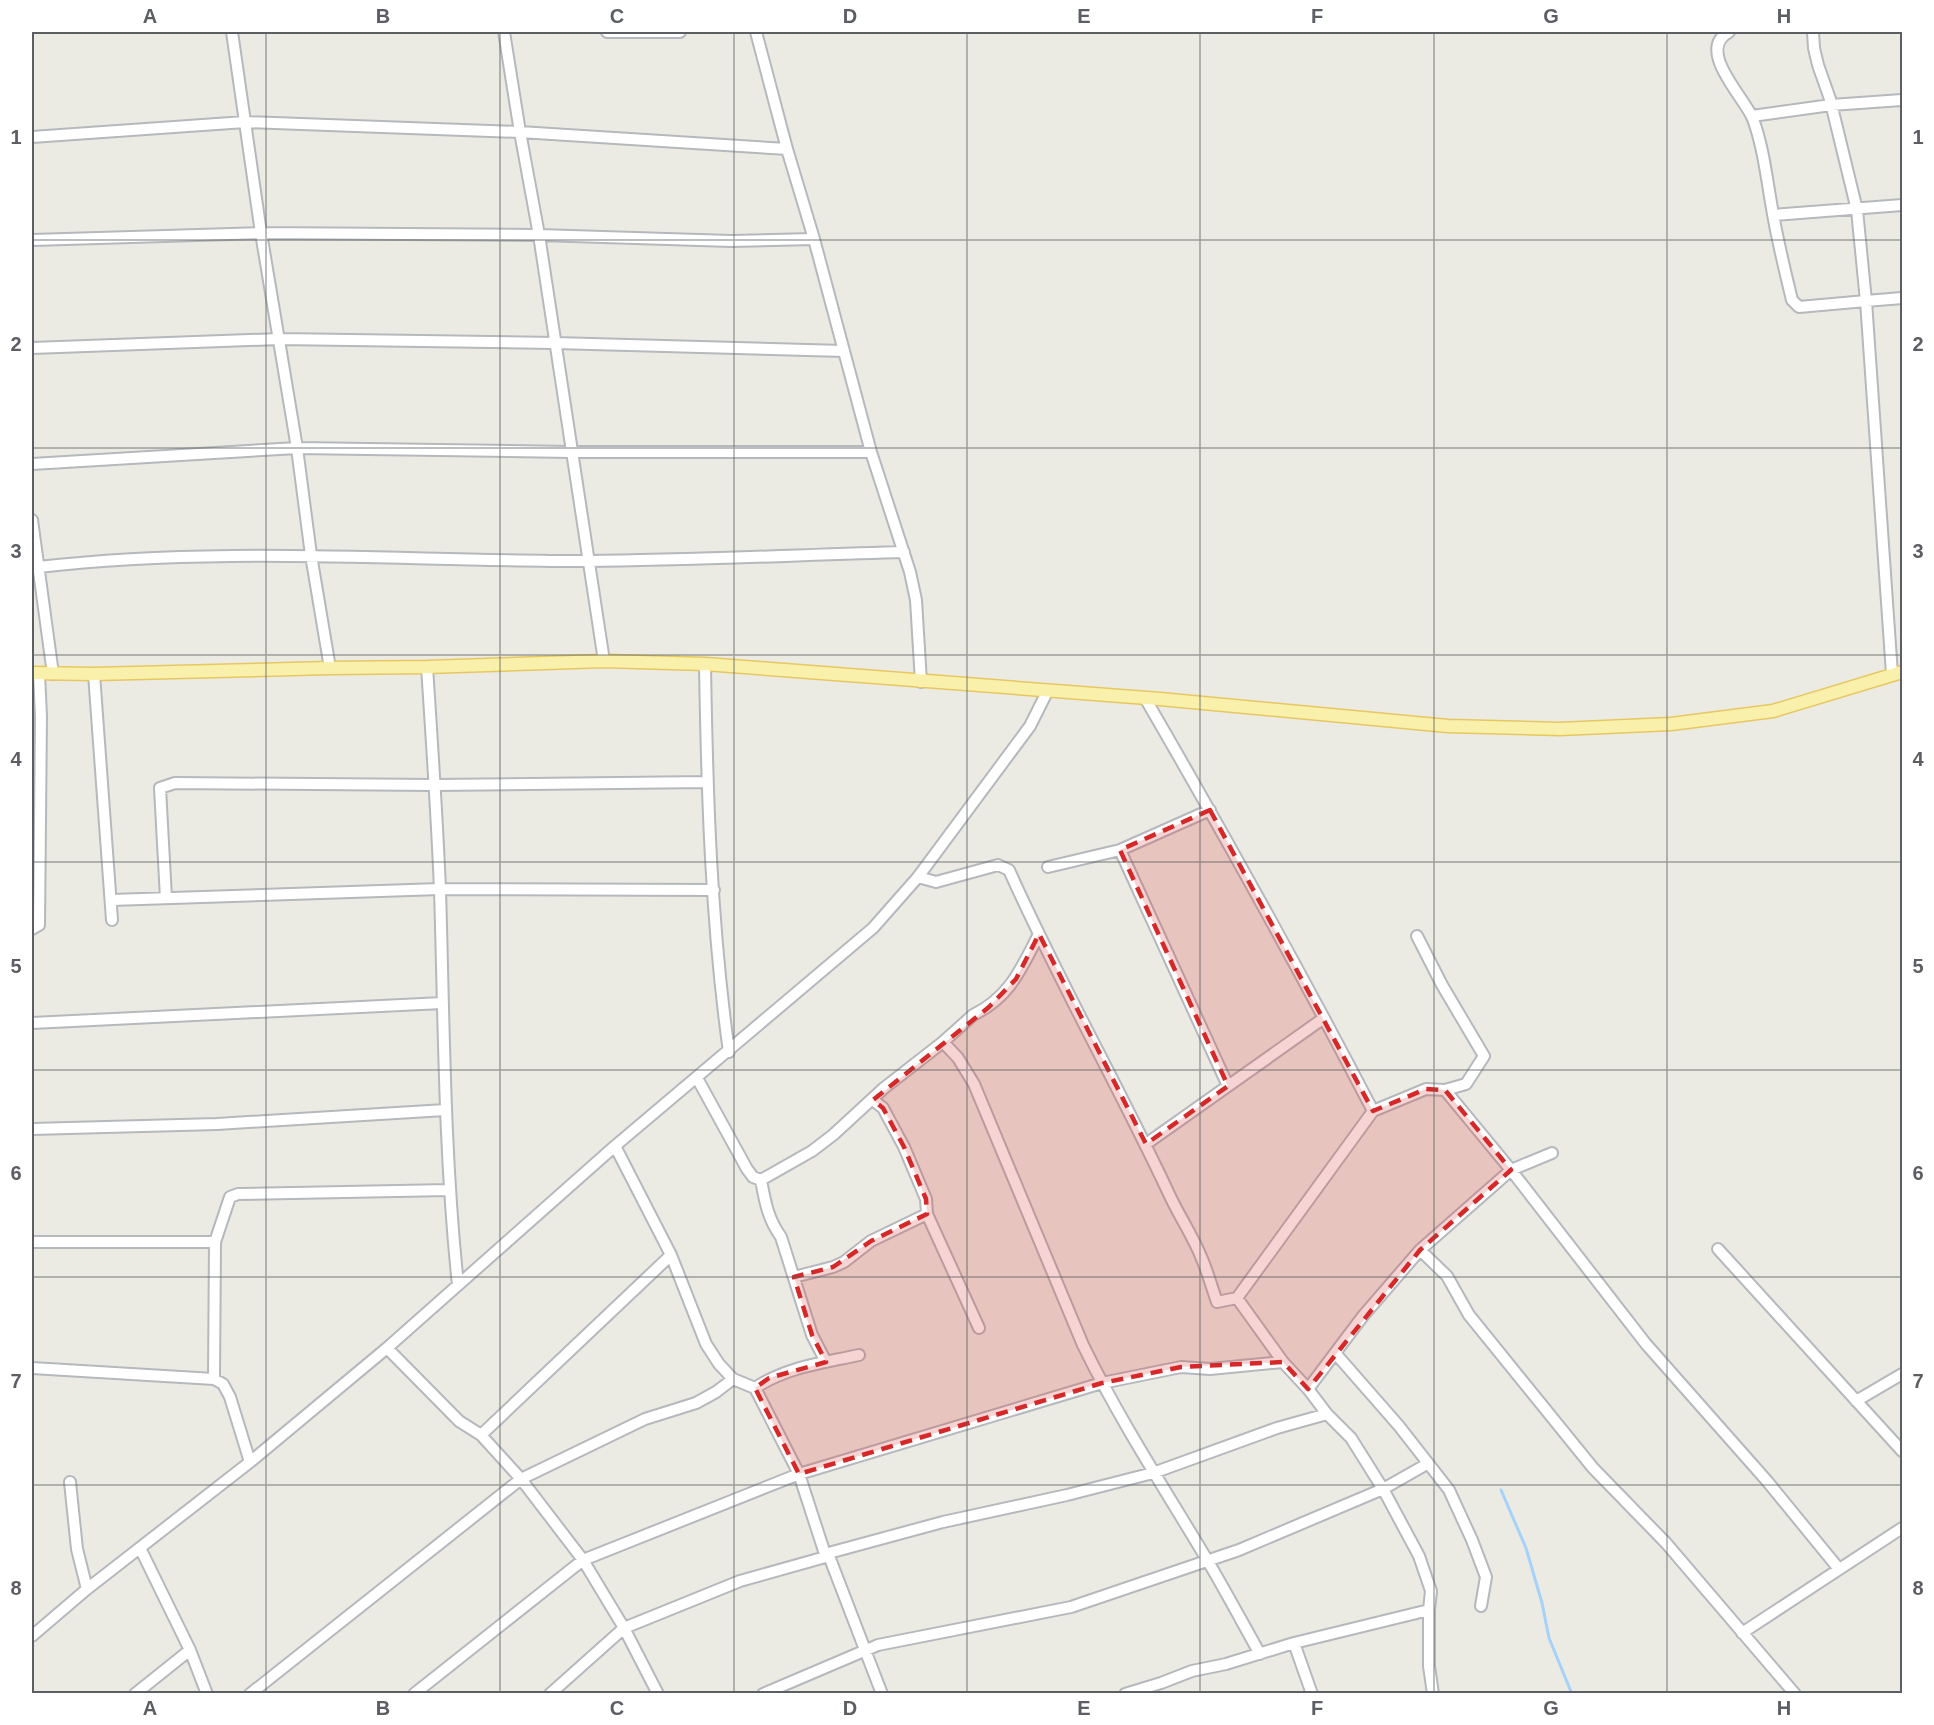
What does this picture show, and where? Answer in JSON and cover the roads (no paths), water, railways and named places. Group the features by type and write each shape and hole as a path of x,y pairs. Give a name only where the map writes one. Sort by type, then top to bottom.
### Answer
{"main road":[{"path":"35,674 428,668 604,661 705,664 1145,698 1448,726 1560,729 1671,724 1773,711 1897,673"}],"street":[{"path":"232,32 261,233 297,448 311,555 330,668"},
{"path":"504,32 539,235 604,661"},
{"path":"607,32 680,32"},
{"path":"756,32 871,452 904,552 916,600 921,682"},
{"path":"1729,32 1723,35 1719,42 1720,66 1752,116 1760,141 1773,215 1792,300 1800,307 1816,307 1902,298"},
{"path":"1813,32 1818,65 1831,105 1857,210 1897,673"},
{"path":"1752,116 1831,105 1902,100"},
{"path":"32,137 245,122 520,132 787,149"},
{"path":"1773,215 1902,205"},
{"path":"32,240 261,233 539,235 731,241 814,239"},
{"path":"32,348 279,339 555,343 844,351"},
{"path":"32,464 297,448 572,452 871,452"},
{"path":"32,520 53,675"},
{"path":"39,567 98,560 311,555 587,561 904,552"},
{"path":"705,664 707,782 724,1017 729,1052"},
{"path":"428,668 440,888 445,1110 449,1190 458,1285"},
{"path":"32,929 39,925 41,716 35,674"},
{"path":"94,674 112,920"},
{"path":"32,1636 87,1589 250,1461 387,1348 615,1146 873,928 918,877 1030,726 1048,690"},
{"path":"1145,698 1210,810 1373,1111"},
{"path":"166,898 160,788 176,783 434,785 707,782"},
{"path":"1048,867 1120,850 1210,810"},
{"path":"1120,850 1228,1086"},
{"path":"918,877 936,882 998,865 1009,870 1202,1259 1216,1302 1237,1298 1373,1111 1426,1089 1445,1090 1466,1084 1484,1056 1442,985 1417,936"},
{"path":"111,900 440,888 714,890"},
{"path":"761,1180 812,1151 973,1015 989,1007 1016,979 1039,934"},
{"path":"32,1023 442,1003"},
{"path":"1146,1144 1324,1018"},
{"path":"943,1042 958,1058 974,1084 1083,1345 1102,1383 1260,1654"},
{"path":"697,1078 747,1169 753,1177 761,1180"},
{"path":"1445,1090 1511,1170 1646,1344 1767,1480 1839,1569"},
{"path":"873,1100 883,1108 904,1147 926,1199 927,1214 979,1328"},
{"path":"32,1129 217,1124 445,1110"},
{"path":"615,1146 671,1255 706,1344 719,1364 733,1379 755,1388 799,1474 827,1555 882,1694"},
{"path":"1308,1389 1363,1316 1420,1250 1511,1170 1552,1153"},
{"path":"761,1180 767,1211 773,1226 782,1237 812,1335 826,1362"},
{"path":"214,1379 215,1242 230,1197 238,1194 449,1190"},
{"path":"794,1277 834,1267 871,1241 927,1214"},
{"path":"32,1242 215,1242"},
{"path":"1719,1249 1902,1451"},
{"path":"1420,1250 1448,1276 1469,1316 1593,1468 1666,1543 1795,1694"},
{"path":"481,1435 671,1255"},
{"path":"1237,1298 1283,1362 1327,1414 1351,1438 1383,1489 1419,1556 1431,1591 1428,1610 1433,1694"},
{"path":"387,1348 459,1421 481,1435 521,1479 584,1560 658,1694"},
{"path":"1335,1354 1399,1426 1449,1490 1472,1539 1486,1577 1481,1606"},
{"path":"755,1388 770,1378 809,1365 859,1355"},
{"path":"414,1694 584,1560 799,1474 1102,1383 1181,1367 1210,1369 1283,1362"},
{"path":"32,1368 214,1379 223,1384 230,1397 250,1461"},
{"path":"1856,1401 1902,1374"},
{"path":"250,1694 521,1479 645,1419 696,1403 733,1379"},
{"path":"550,1694 624,1629 741,1581 943,1522 1067,1495 1153,1473 1277,1428 1327,1414"},
{"path":"763,1694 878,1645 1071,1607 1239,1550 1383,1489 1427,1464"},
{"path":"70,1482 77,1549 87,1589"},
{"path":"1742,1633 1902,1528"},
{"path":"140,1548 190,1650 207,1694"},
{"path":"1125,1694 1192,1671 1428,1610"},
{"path":"1294,1643 1312,1694"},
{"path":"135,1694 190,1650"}],"waterway":[{"path":"1501,1490 1526,1548 1542,1603 1549,1638 1572,1694"}]}
